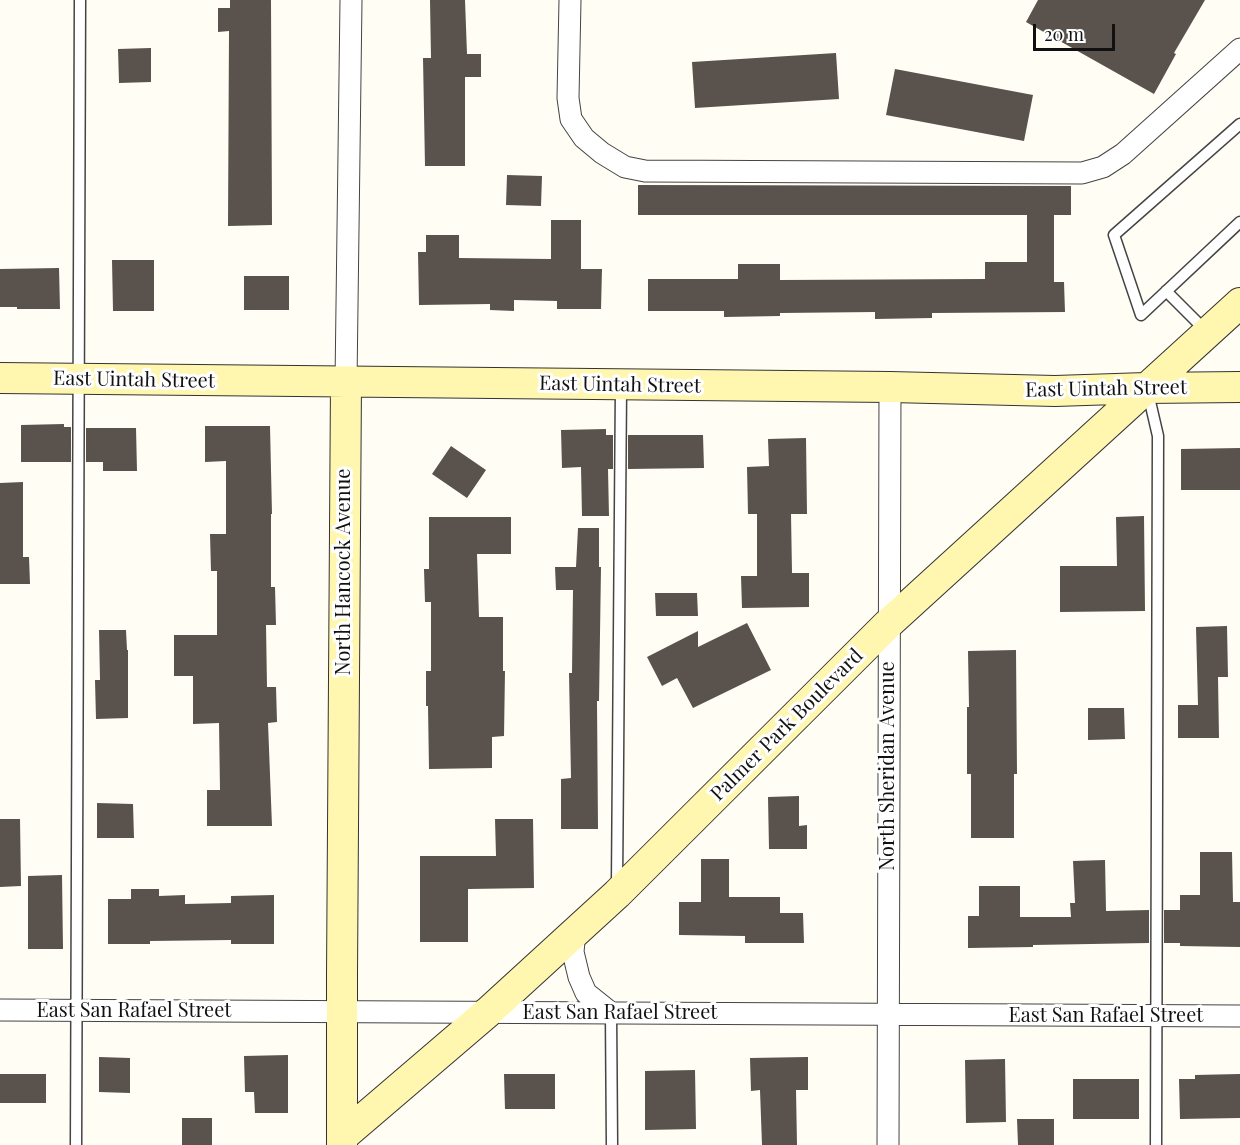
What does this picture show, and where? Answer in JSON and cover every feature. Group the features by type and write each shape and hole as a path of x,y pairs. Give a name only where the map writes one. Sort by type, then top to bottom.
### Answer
{"main road":[{"name":"Palmer Park Boulevard","path":"339,1142 488,1012 617,894 888,624 1240,303"},
{"name":"East Uintah Street","path":"0,378 890,387 1055,391 1240,387"},
{"name":"North Hancock Avenue","path":"339,1142 342,1012 346,382"}],"street":[{"name":"North Hancock Avenue","path":"346,382 351,0"},
{"path":"570,0 568,98 571,119 584,138 602,153 625,167 645,171 1082,173 1103,167 1124,154 1240,49"},
{"name":"North Sheridan Avenue","path":"888,1145 890,387"},
{"path":"575,931 573,952 579,977 586,993 611,1013"},
{"name":"East San Rafael Street","path":"0,1010 1240,1016"}],"lane":[{"path":"76,1145 80,0"},
{"path":"1240,124 1114,235 1141,315 1240,222"},
{"path":"1166,291 1207,333"},
{"path":"617,894 621,385"},
{"path":"1146,388 1158,436 1156,1145"},
{"path":"611,1013 612,1145"}],"building":[{"path":"230,0 271,0 272,225 228,226 229,31 218,32 218,8 230,8"},
{"path":"430,0 465,0 467,54 481,54 481,77 465,77 465,166 425,166 423,58 431,58"},
{"path":"1038,0 1205,0 1174,53 1176,54 1154,94 1026,22"},
{"path":"151,48 151,82 119,83 118,49"},
{"path":"836,53 839,99 695,108 692,62"},
{"path":"895,69 1033,95 1024,141 886,115"},
{"path":"507,175 542,176 541,206 506,205"},
{"path":"638,185 1071,186 1071,215 1054,215 1054,282 1064,282 1065,312 932,313 932,318 875,319 875,312 780,313 780,316 724,317 724,311 648,311 648,279 738,279 738,264 780,264 780,280 985,279 985,262 1027,262 1027,215 638,215"},
{"path":"551,220 581,220 581,269 602,269 601,309 557,309 557,301 514,300 514,311 490,310 490,304 419,305 418,252 426,252 426,235 459,235 459,258 551,259"},
{"path":"112,260 154,260 154,311 113,311"},
{"path":"59,268 60,309 0,307 0,269"},
{"path":"244,276 289,276 289,310 244,310"},
{"path":"64,424 64,427 71,427 71,462 21,462 21,425"},
{"path":"205,426 270,426 271,587 275,587 276,625 266,625 267,687 276,687 277,722 268,723 272,826 207,826 207,790 220,790 219,723 193,724 193,676 174,676 174,635 217,635 217,571 211,571 210,534 226,534 226,461 205,462"},
{"path":"86,428 136,428 137,471 103,471 103,462 86,462"},
{"path":"606,429 606,435 613,435 613,469 608,469 609,516 582,516 581,467 562,468 561,430"},
{"path":"628,435 703,435 704,468 628,469"},
{"path":"806,438 807,514 791,514 792,573 809,573 809,607 742,608 741,576 757,576 757,514 748,514 747,467 769,466 768,439"},
{"path":"451,446 486,470 467,498 432,474"},
{"path":"1240,448 1240,490 1181,490 1181,449"},
{"path":"23,482 23,557 29,557 30,584 0,584 0,483"},
{"path":"1144,516 1145,611 1060,612 1060,566 1117,566 1116,517"},
{"path":"429,517 511,517 511,554 477,554 479,617 503,617 504,736 492,737 492,768 429,769 426,671 431,671 431,602 425,602 424,569 429,569"},
{"path":"578,528 599,528 599,567 601,567 599,701 597,701 598,829 561,829 561,779 571,778 569,673 572,673 573,590 556,590 555,567 576,567"},
{"path":"655,593 697,593 698,616 656,616"},
{"path":"747,623 771,670 693,708 677,678 662,686 647,657 698,631 698,647"},
{"path":"1227,626 1228,677 1218,677 1219,738 1178,738 1178,705 1198,705 1196,627"},
{"path":"99,630 126,630 128,718 96,719 95,680 100,680"},
{"path":"1016,650 1017,774 1014,774 1014,838 971,838 971,774 967,774 968,651"},
{"path":"1088,708 1124,708 1125,739 1088,740"},
{"path":"799,796 799,826 807,825 807,849 769,849 768,797"},
{"path":"97,803 133,804 134,838 97,838"},
{"path":"0,819 20,819 21,886 0,887"},
{"path":"495,819 533,819 534,888 468,889 468,942 420,942 420,856 496,856"},
{"path":"1200,852 1232,852 1233,902 1240,902 1240,947 1180,946 1180,943 1164,943 1164,910 1180,910 1180,895 1200,895"},
{"path":"701,859 729,859 729,897 780,897 780,913 803,913 804,943 745,943 745,936 679,935 679,902 701,902"},
{"path":"1105,860 1106,911 1149,910 1149,943 968,948 968,916 979,916 979,886 1020,886 1020,917 1071,917 1070,903 1075,903 1073,861"},
{"path":"62,875 63,949 28,949 28,876"},
{"path":"131,889 159,889 159,896 185,895 185,904 231,903 231,896 274,895 274,944 231,944 231,940 108,944 108,899 131,899"},
{"path":"288,1055 288,1113 255,1113 254,1092 245,1092 244,1056"},
{"path":"99,1057 130,1058 130,1093 99,1092"},
{"path":"808,1057 808,1090 796,1090 797,1145 762,1145 760,1090 751,1091 750,1058"},
{"path":"1005,1059 1006,1122 966,1123 965,1060"},
{"path":"695,1070 696,1129 645,1130 645,1071"},
{"path":"0,1074 46,1074 46,1103 0,1103"},
{"path":"504,1074 555,1074 555,1109 505,1109"},
{"path":"1240,1074 1240,1118 1180,1119 1179,1079 1195,1079 1195,1075"},
{"path":"1073,1079 1139,1079 1139,1119 1073,1119"},
{"path":"182,1118 212,1118 212,1145 182,1145"},
{"path":"1017,1119 1054,1119 1054,1145 1018,1145"}]}
